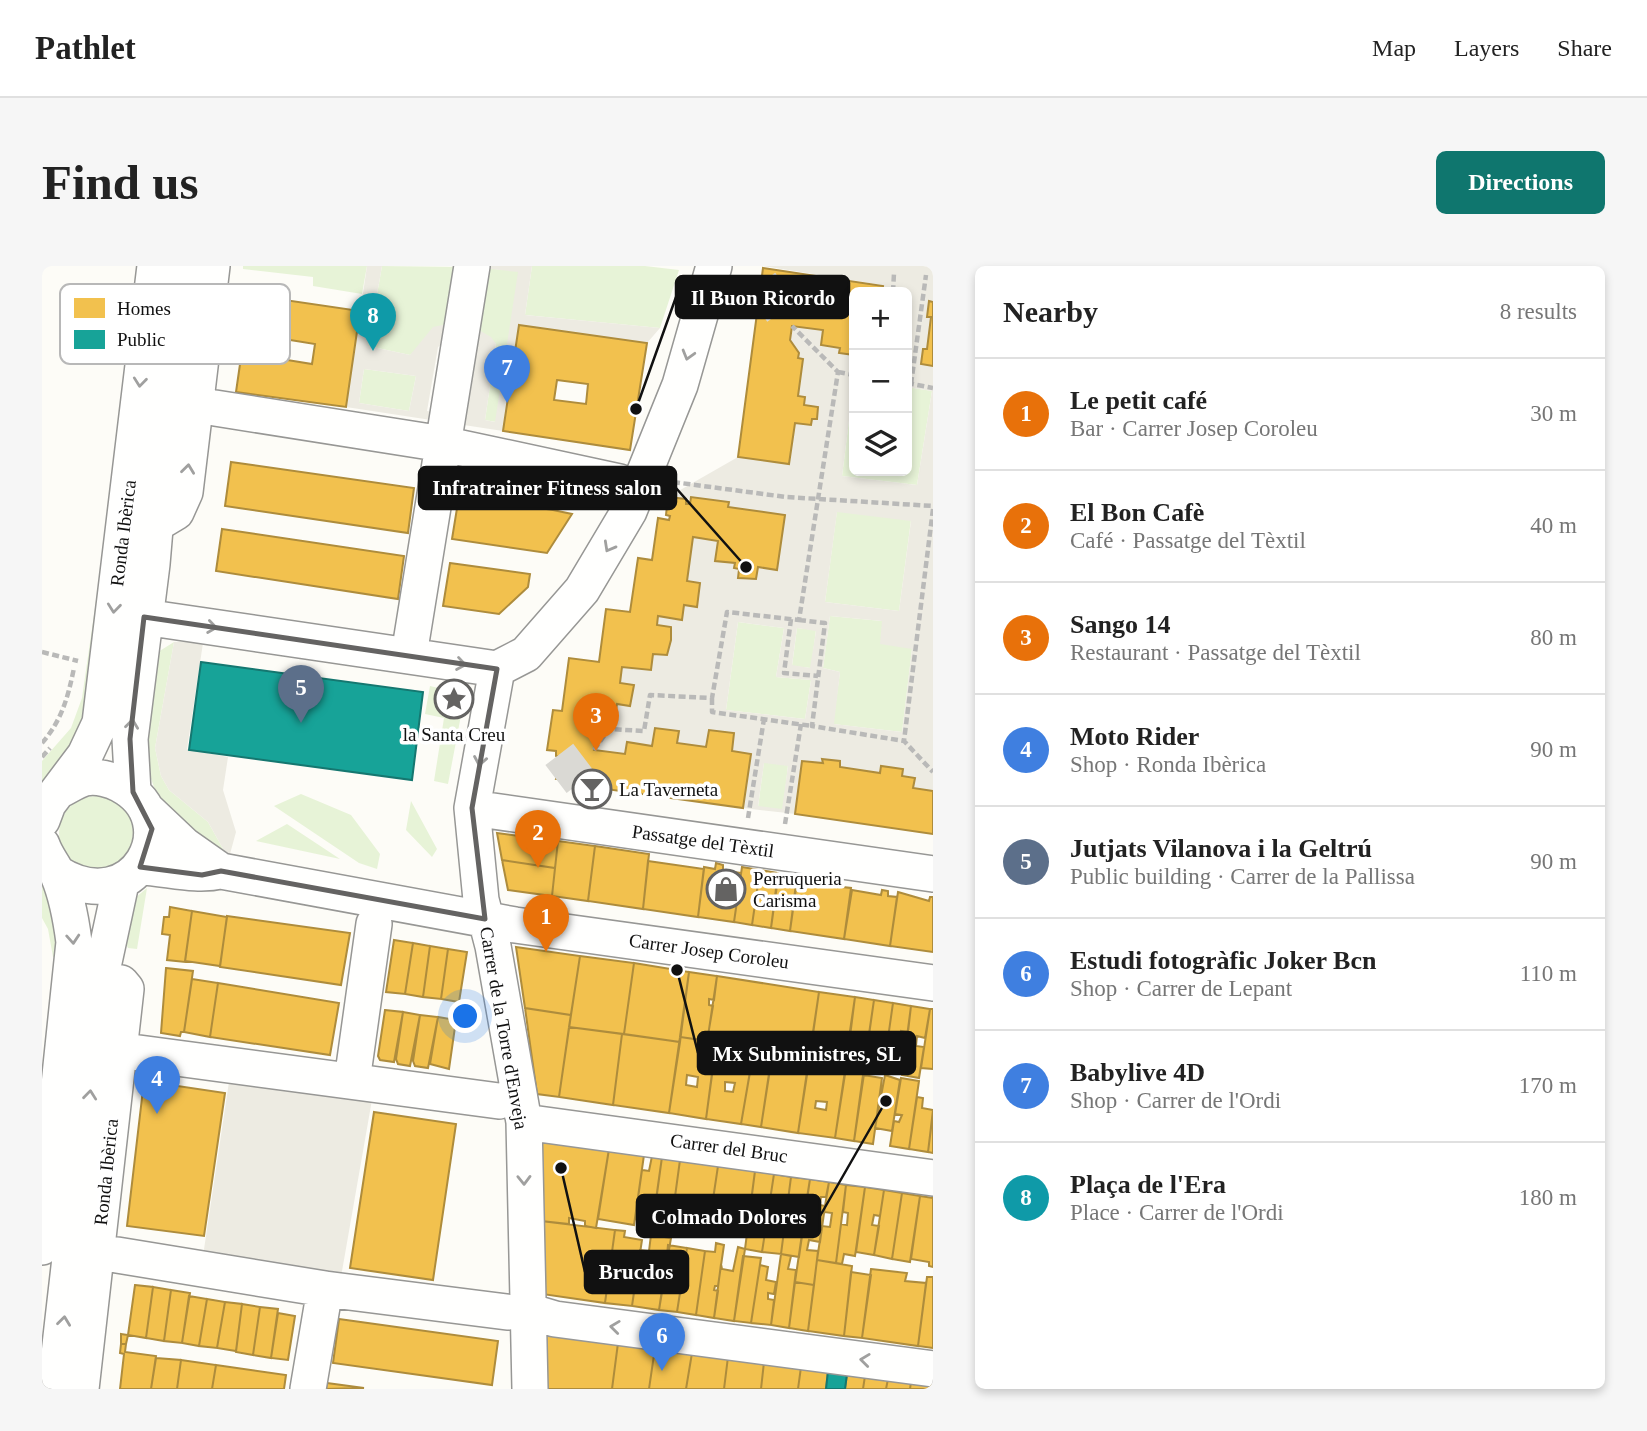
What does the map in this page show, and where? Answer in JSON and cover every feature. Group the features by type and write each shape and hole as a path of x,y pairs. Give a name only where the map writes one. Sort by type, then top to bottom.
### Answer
{"street":[{"name":"Ronda Ibèrica","path":"153,284 155,266"},
{"name":"Ronda Ibèrica","path":"185,284 187,266"},
{"name":"Ronda Ibèrica","path":"210,284 212,266"},
{"path":"408,656 472,266"},
{"path":"144,617 497,669 526,654 582,590 629,511 680,386 714,266"},
{"name":"Ronda Ibèrica","path":"42,820 48,804 85,755 100,723 143,364"},
{"name":"Ronda Ibèrica","path":"55,1389 104,962 130,875 149,849 152,829 140,801 130,739 174,364"},
{"name":"Ronda Ibèrica","path":"156,524 176,512 186,492 201,364"},
{"path":"215,408 443,443 620,482"},
{"name":"Carrer de la Torre d'Enveja","path":"497,669 472,808 485,919 493,946 511,1112 517,1312 530,1389"},
{"path":"61,790 84,778 111,779 140,801 184,845 221,871"},
{"name":"Passatge del Tèxtil","path":"472,808 933,874"},
{"path":"50,859 76,885 99,889 130,875 176,868 202,875 221,871"},
{"path":"42,1247 74,942 69,909 50,859"},
{"name":"Carrer Josep Coroleu","path":"221,871 485,919 933,983"},
{"path":"352,1081 374,924"},
{"name":"Ronda Ibèrica","path":"81,1389 126,989 104,962"},
{"name":"Carrer del Bruc","path":"139,1053 352,1081 511,1112 933,1178"},
{"path":"117,1255 325,1289 933,1368"},
{"path":"308,1389 325,1289"}],"path":[{"path":"893,287 894,273"},
{"path":"912,365 926,275"},
{"path":"792,326 838,372 849,374"},
{"path":"799,620 838,372"},
{"path":"912,384 933,388"},
{"path":"670,485 676,481 819,499 933,508 904,741"},
{"path":"812,726 825,623 727,612 712,712 904,741 933,772"},
{"path":"791,619 784,673 818,676"},
{"path":"42,652 76,661 59,722 42,743"},
{"path":"594,750 609,729 644,731 650,695 712,698"},
{"path":"747,822 764,719"},
{"path":"784,827 801,724"}],"highlighted area":[{"path":"144,617 497,669 472,808 485,919 221,871 202,875 140,867 152,829 133,792 130,739"}],"green space":[{"path":"243,266 367,266 362,294 313,286 313,277 243,269"},
{"path":"382,266 460,267 452,324 410,355 368,346"},
{"path":"532,266 645,266 679,270 660,328 525,315"},
{"path":"481,268 519,271 496,422 485,420 496,344 472,327"},
{"path":"364,369 416,376 409,411 359,403"},
{"path":"912,388 932,391 917,485 842,476 849,420 849,476 912,476"},
{"path":"837,511 911,520 899,611 825,602"},
{"path":"100,573 106,574 97,664 78,742 42,784 42,761 71,728 82,698"},
{"path":"830,616 882,621 912,649 902,732 833,724 840,672 823,668"},
{"path":"738,622 784,628 776,677 811,680 805,719 726,710"},
{"path":"797,628 816,630 811,668 792,666"},
{"path":"174,642 155,748 161,776 169,790 208,822 226,854 174,819 154,787 142,753 158,652"},
{"path":"430,686 447,690 445,707 462,710 448,784 434,781 444,718 425,714"},
{"path":"764,762 788,765 783,810 758,807"},
{"path":"301,794 351,815 380,854 377,869 359,863 274,806"},
{"path":"96,796 117,802 127,812 133,833 127,854 117,864 96,870 75,864 65,854 59,833 65,812 75,802"},
{"path":"411,801 437,849 432,857 406,830"},
{"path":"287,824 340,859 256,841"},
{"path":"42,885 53,901 61,957 53,957 48,929 42,918"},
{"path":"147,888 137,949 128,948 125,942 135,898"}],"shaded area":[{"path":"367,266 382,266 368,346 410,355 433,327 452,323 459,267 451,266 532,266 525,315 660,328 647,343 519,325 503,431 346,407","holes":["482,268 518,272 495,422 485,420 496,344 491,337 472,326","450,338 475,348 466,417 427,411 438,347","364,369 416,376 409,411 359,403"]},
{"path":"763,266 933,266 933,302 929,301 927,316 931,318 927,349 923,349 921,363 933,366 933,791 913,788 915,778 840,767 840,761 822,759 823,763 803,761 795,814 743,808 751,754 732,751 734,733 709,730 706,747 677,743 679,731 655,728 652,746 627,743 625,754 594,750 599,719 614,721 617,704 630,705 633,685 620,683 622,667 651,670 653,654 667,655 672,636 657,625 658,616 682,619 684,605 697,607 700,583 687,581 693,537 718,541 715,560 735,563 734,568 739,569 738,579 750,580 758,567 777,570 785,515 728,507 728,502 668,497 738,457 789,464 795,423 811,425 812,419 817,419 818,408 804,405 805,397 798,396 803,359 798,358 799,353 790,340 792,326 823,330 822,345 840,348 839,353 849,354 849,421 842,476 917,485 932,391 912,388 912,287 882,287","holes":["837,512 911,521 899,611 825,602","830,616 882,621 880,644 912,649 902,732 834,724 840,672 823,668","738,622 784,628 776,677 811,680 805,719 726,710","797,628 816,631 810,668 792,665","764,763 788,766 782,809 758,806"]},
{"path":"174,642 203,643 187,749 228,757 223,790 236,832 230,854 226,854 208,822 169,790 161,776 155,748"},
{"path":"230,1075 373,1094 341,1277 203,1256"}],"building: Homes":[{"path":"763,268 883,286 849,287 849,354 839,353 840,348 821,345 823,330 792,326 790,340 799,353 798,358 803,359 798,396 805,397 804,405 818,407 817,419 812,419 811,425 795,423 789,464 738,457"},
{"path":"290,301 360,311 346,407 236,392 240,364 290,364 290,360 312,364 315,344 290,340"},
{"path":"929,301 933,302 933,366 921,364 923,349 927,349 931,317 927,317"},
{"path":"519,325 647,343 630,450 503,431","holes":["557,380 588,384 586,404 554,400"]},
{"path":"231,462 414,488 408,533 225,506"},
{"path":"459,496 572,514 547,553 452,539"},
{"path":"668,497 686,499 686,504 690,504 691,497 729,502 728,507 785,515 777,570 758,567 756,579 738,578 739,569 734,568 735,563 715,561 718,541 693,537 687,581 700,583 697,607 684,605 682,620 658,616 657,625 671,627 667,655 653,654 651,670 622,667 620,683 634,685 630,706 617,704 614,721 599,719 594,750 625,754 627,742 652,746 655,728 679,731 677,743 706,747 709,730 734,733 732,751 751,754 743,808 577,785 579,778 574,777 574,781 556,779 562,757 556,756 556,751 547,750 553,710 562,711 569,658 599,662 606,609 630,612 638,558 652,560 658,518 669,520 670,516 666,515"},
{"path":"222,529 404,556 398,599 216,571"},
{"path":"450,563 530,574 528,587 499,614 443,606"},
{"path":"822,759 840,761 840,767 880,773 881,766 903,769 902,776 915,778 913,788 933,791 933,834 795,814 802,761 823,763"},
{"path":"497,833 558,841 555,868 502,860"},
{"path":"558,841 595,846 588,901 552,896"},
{"path":"595,846 649,854 643,909 588,901"},
{"path":"502,860 555,868 552,896 508,890"},
{"path":"648,861 704,869 698,917 643,909"},
{"path":"716,863 723,865 723,870 741,873 734,922 698,917 704,867 715,869"},
{"path":"742,867 760,870 752,925 734,922"},
{"path":"760,870 778,873 771,928 752,925"},
{"path":"797,876 824,880 824,885 851,888 844,939 790,931"},
{"path":"778,878 797,881 790,931 771,928"},
{"path":"852,890 881,895 882,890 888,891 888,896 897,897 890,946 844,939"},
{"path":"898,892 929,901 930,897 933,897 933,952 890,946"},
{"path":"170,907 192,911 185,962 167,960 170,935 162,934 164,917 169,917"},
{"path":"192,911 227,917 220,966 185,961"},
{"path":"227,916 350,933 341,985 220,967"},
{"path":"394,940 413,943 405,994 386,992"},
{"path":"413,943 430,946 423,997 405,994"},
{"path":"430,946 448,949 441,999 423,997"},
{"path":"516,947 580,956 571,1015 525,1008"},
{"path":"448,949 467,952 459,1002 441,999"},
{"path":"580,956 634,963 624,1034 569,1027"},
{"path":"634,963 689,972 680,1042 624,1034"},
{"path":"166,968 193,971 184,1032 181,1032 180,1036 161,1033"},
{"path":"689,972 717,976 714,1000 709,999 709,1005 713,1006 707,1041 680,1037"},
{"path":"717,976 819,992 810,1052 708,1036"},
{"path":"192,979 218,983 210,1037 184,1032"},
{"path":"218,983 339,1003 330,1055 210,1037"},
{"path":"819,992 855,997 846,1068 809,1062"},
{"path":"855,997 874,1000 865,1061 846,1058"},
{"path":"874,1000 893,1003 884,1066 865,1063"},
{"path":"893,1003 911,1006 908,1032 901,1031 900,1039 906,1040 903,1066 892,1064 891,1074 883,1073"},
{"path":"911,1006 930,1009 925,1038 917,1036 916,1046 924,1047 919,1078 902,1075"},
{"path":"525,1008 571,1015 559,1097 537,1094"},
{"path":"930,1009 933,1009 933,1069 921,1068"},
{"path":"385,1010 403,1012 394,1062 380,1060 378,1056"},
{"path":"403,1012 420,1015 410,1066 398,1064 396,1059"},
{"path":"420,1015 438,1017 428,1068 415,1066 413,1061"},
{"path":"438,1017 456,1020 449,1069 430,1064"},
{"path":"569,1027 622,1034 613,1105 559,1097"},
{"path":"622,1034 680,1042 669,1113 613,1105"},
{"path":"680,1037 703,1040 702,1051 715,1053 706,1119 669,1113","holes":["687,1075 698,1077 697,1087 686,1085"]},
{"path":"716,1043 754,1049 741,1124 706,1119","holes":["725,1082 735,1083 733,1092 725,1091"]},
{"path":"752,1060 771,1063 761,1127 741,1124"},
{"path":"771,1060 808,1065 798,1133 761,1127"},
{"path":"809,1062 846,1068 835,1138 798,1133","holes":["816,1101 827,1102 826,1110 815,1108"]},
{"path":"845,1071 864,1074 854,1141 835,1138"},
{"path":"863,1075 882,1078 873,1144 854,1141"},
{"path":"885,1075 900,1080 892,1131 875,1128"},
{"path":"901,1078 919,1081 909,1149 890,1146 894,1121 899,1122 902,1115 895,1114"},
{"path":"144,1081 225,1093 204,1236 127,1226"},
{"path":"917,1097 923,1098 922,1108 933,1110 928,1152 909,1149"},
{"path":"374,1112 456,1124 433,1280 350,1268"},
{"path":"933,1113 933,1153 928,1152"},
{"path":"540,1139 609,1149 596,1228 585,1226 585,1221 569,1218 569,1224 541,1221"},
{"path":"609,1149 644,1155 634,1225 598,1219"},
{"path":"652,1156 662,1157 651,1235 646,1234 647,1229 642,1228 643,1220 635,1219 642,1170 649,1171"},
{"path":"662,1157 680,1160 671,1226 653,1223"},
{"path":"680,1160 718,1166 708,1233 671,1226"},
{"path":"718,1166 755,1171 748,1224 710,1219"},
{"path":"755,1171 774,1174 762,1252 745,1249"},
{"path":"774,1174 791,1177 781,1254 762,1252"},
{"path":"791,1177 810,1179 806,1204 801,1203 800,1214 805,1215 799,1257 781,1254"},
{"path":"810,1179 829,1182 826,1197 821,1197 820,1205 825,1206 820,1242 809,1240 807,1250 818,1251 814,1285 795,1282"},
{"path":"829,1182 846,1185 836,1263 817,1260 822,1226 830,1227 832,1213 824,1212"},
{"path":"846,1185 865,1187 855,1256 844,1254 842,1264 836,1263 841,1224 847,1225 848,1213 843,1212"},
{"path":"865,1187 884,1190 880,1216 874,1215 872,1225 879,1226 874,1255 856,1252"},
{"path":"884,1190 902,1193 892,1259 874,1255"},
{"path":"902,1193 920,1196 910,1262 892,1259"},
{"path":"920,1196 933,1198 933,1267 929,1266 929,1262 911,1259"},
{"path":"541,1221 615,1230 605,1303 542,1294"},
{"path":"615,1230 625,1231 624,1237 642,1240 632,1306 605,1303"},
{"path":"651,1235 671,1238 659,1310 632,1306 640,1250 649,1251"},
{"path":"716,1243 724,1245 718,1286 715,1286 714,1290 718,1291 714,1318 696,1315 705,1251 715,1252"},
{"path":"668,1245 687,1248 677,1312 659,1310 663,1283 670,1284 672,1276 665,1274"},
{"path":"738,1247 745,1249 734,1321 714,1318 721,1264 722,1269 733,1271"},
{"path":"687,1248 705,1251 696,1315 677,1312"},
{"path":"781,1254 791,1256 788,1269 796,1270 789,1328 771,1325"},
{"path":"743,1256 761,1258 751,1323 734,1321"},
{"path":"817,1260 852,1266 844,1336 808,1331"},
{"path":"760,1265 768,1267 766,1280 776,1282 774,1294 768,1293 768,1299 774,1300 771,1325 751,1323"},
{"path":"871,1269 907,1273 905,1281 926,1283 918,1346 862,1338"},
{"path":"851,1272 871,1275 862,1338 844,1336"},
{"path":"927,1277 933,1277 933,1348 918,1346"},
{"path":"795,1282 814,1285 808,1331 789,1328"},
{"path":"135,1285 153,1287 146,1338 128,1335"},
{"path":"153,1287 171,1290 164,1341 146,1338"},
{"path":"171,1290 190,1293 182,1343 164,1341"},
{"path":"189,1296 207,1299 199,1346 182,1343"},
{"path":"207,1299 225,1302 217,1348 199,1346"},
{"path":"225,1302 242,1304 236,1351 217,1348"},
{"path":"242,1304 260,1307 253,1355 236,1352"},
{"path":"260,1307 278,1309 271,1358 253,1355"},
{"path":"278,1313 295,1316 288,1360 271,1358"},
{"path":"339,1319 498,1341 492,1385 333,1363"},
{"path":"546,1332 618,1343 612,1389 547,1389"},
{"path":"121,1334 128,1335 126,1344 121,1344"},
{"path":"618,1343 655,1348 649,1389 612,1389"},
{"path":"121,1344 126,1344 125,1352 156,1356 151,1389 120,1389 124,1354 120,1353"},
{"path":"655,1348 692,1353 686,1389 649,1389"},
{"path":"692,1353 728,1357 724,1389 686,1389"},
{"path":"728,1357 764,1362 761,1389 724,1389"},
{"path":"156,1358 181,1360 177,1389 151,1389"},
{"path":"181,1360 216,1365 212,1389 177,1389"},
{"path":"764,1362 801,1367 798,1389 761,1389"},
{"path":"216,1365 286,1375 284,1389 212,1389"},
{"path":"801,1367 828,1371 826,1389 798,1389"},
{"path":"847,1374 865,1376 863,1389 845,1389"},
{"path":"865,1376 888,1379 886,1389 863,1389"},
{"path":"888,1379 911,1382 910,1389 886,1389"},
{"path":"911,1382 933,1385 933,1389 910,1389"},
{"path":"327,1383 364,1388 326,1389"}],"building: Public":[{"path":"201,662 423,692 412,780 189,750"},
{"path":"828,1371 847,1374 845,1389 826,1389"}],"tunnel":[{"path":"761,283 792,326"},
{"path":"556,779 594,750"}],"place":[{"name":"Plaça de l'Era","path":"373,351"},
{"name":"Babylive 4D","path":"507,403"},
{"name":"Il Buon Ricordo","path":"636,409"},
{"name":"Infratrainer Fitness salon","path":"746,567"},
{"name":"la Santa Creu","path":"454,699"},
{"name":"Jutjats Vilanova i la Geltrú","path":"301,723"},
{"name":"Sango 14","path":"596,751"},
{"name":"La Taverneta","path":"592,789"},
{"name":"El Bon Cafè","path":"538,868"},
{"name":"Perruqueria Carisma","path":"726,889"},
{"name":"Le petit café","path":"546,952"},
{"name":"Mx Subministres, SL","path":"677,970"},
{"name":"Colmado Dolores","path":"886,1101"},
{"name":"Moto Rider","path":"157,1114"},
{"name":"Brucdos","path":"561,1168"},
{"name":"Estudi fotogràfic Joker Bcn","path":"662,1371"}]}
